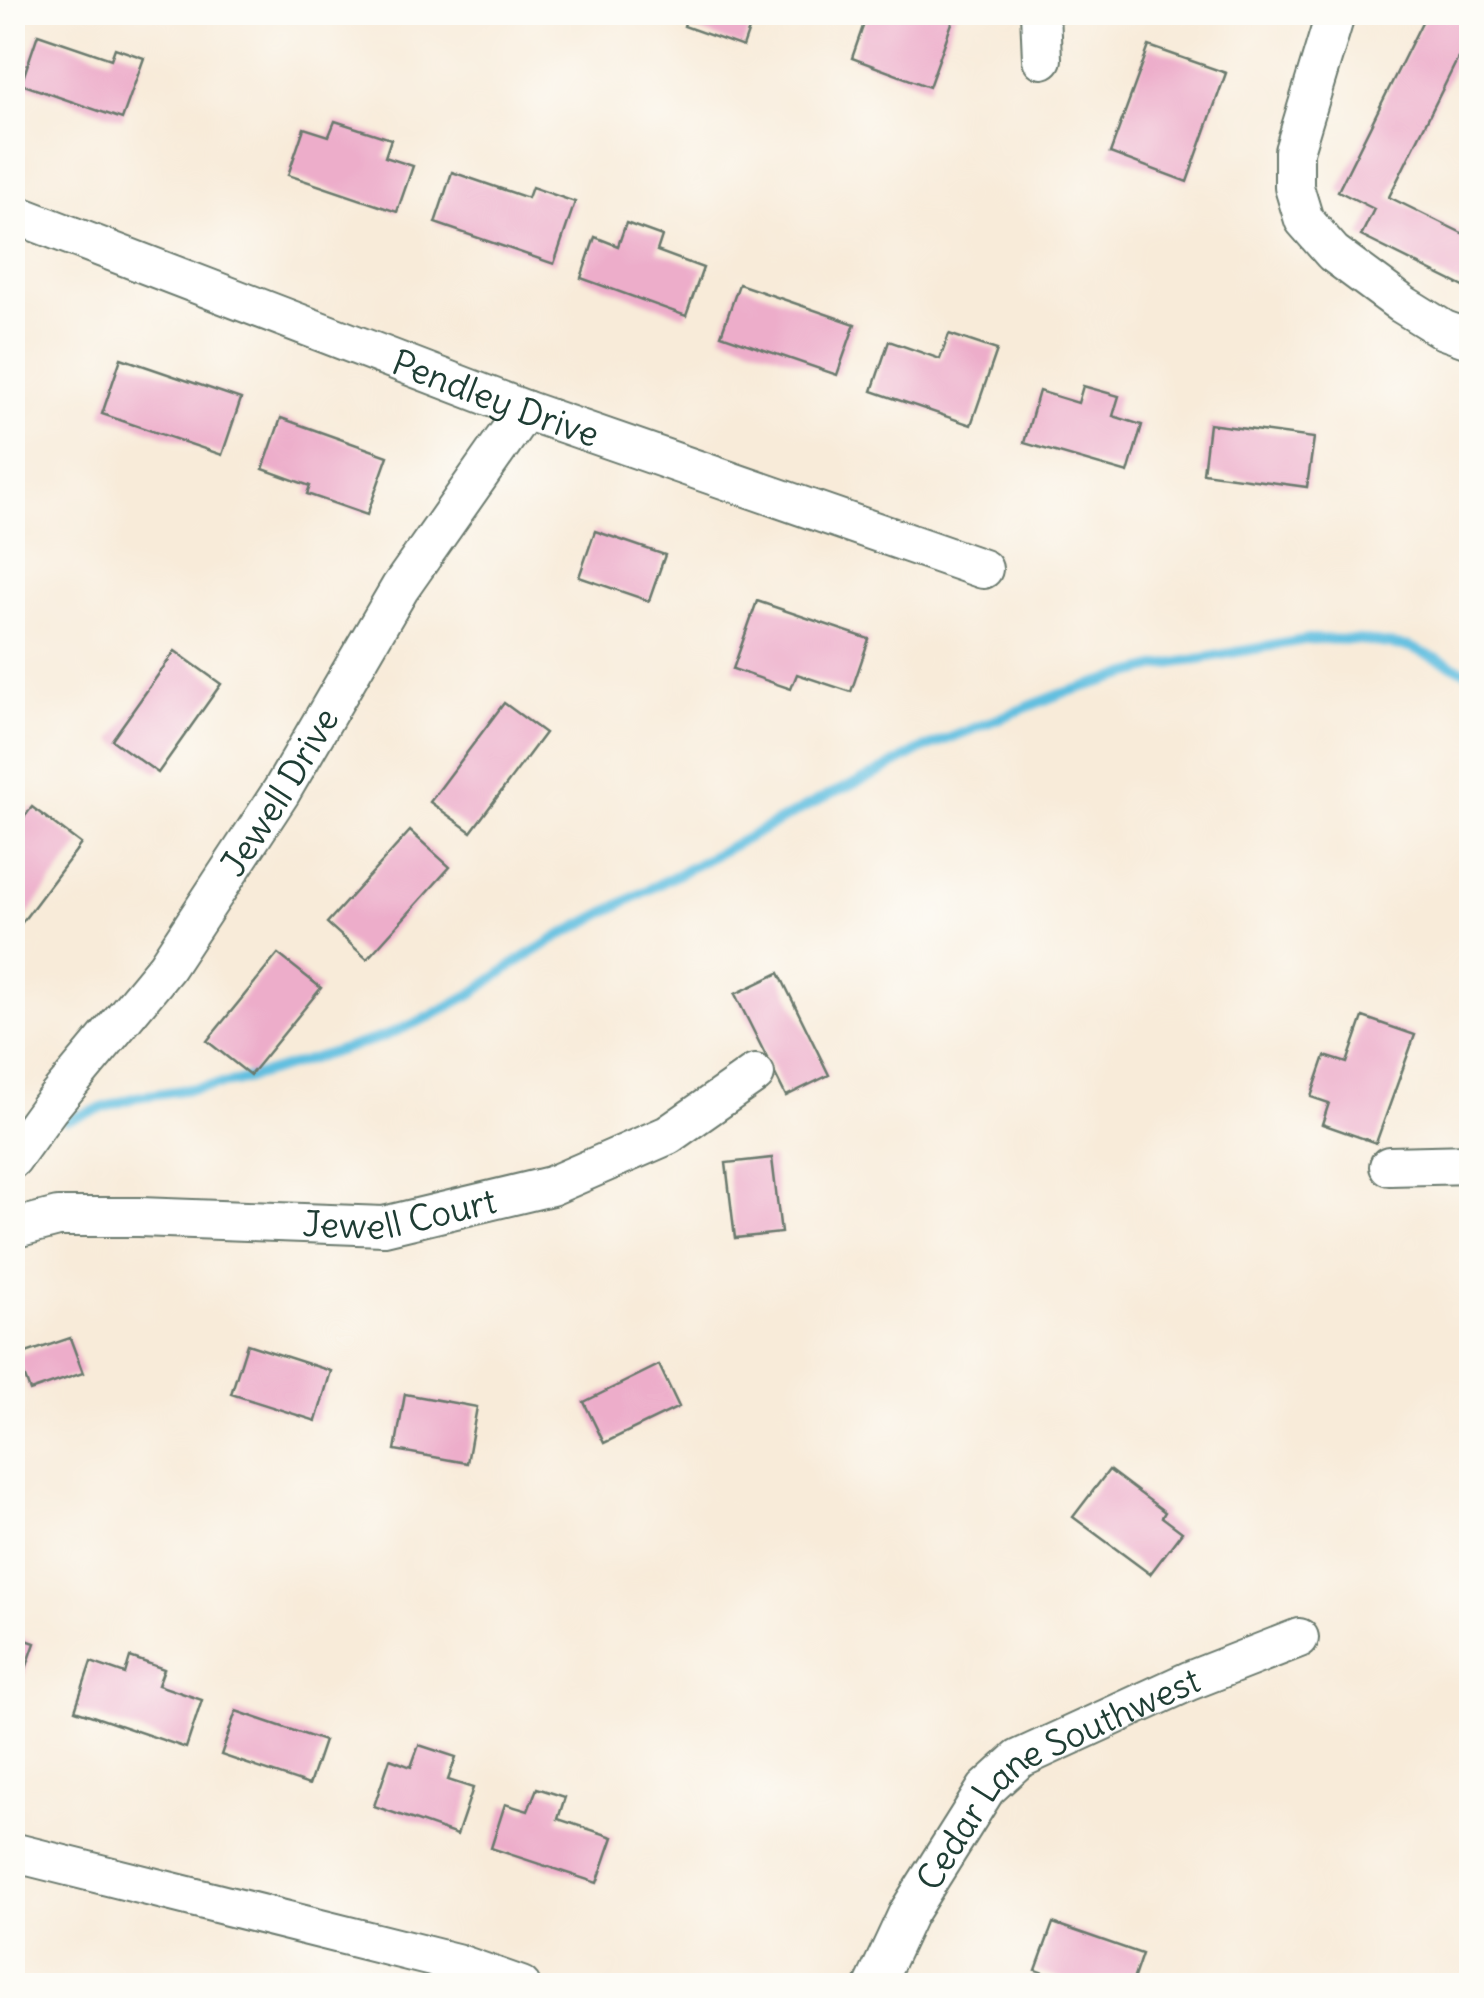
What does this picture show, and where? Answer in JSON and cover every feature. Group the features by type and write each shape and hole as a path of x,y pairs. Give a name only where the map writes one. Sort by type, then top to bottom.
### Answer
{"street":[{"path":"1040,12 1042,59"},
{"path":"1336,12 1294,151 1294,187 1304,220 1333,253 1402,304 1444,330 1472,340"},
{"name":"Pendley Drive","path":"12,213 524,410 983,570"},
{"name":"Jewell Drive","path":"12,1158 166,967 281,792 400,588 524,410"},
{"name":"Jewell Court","path":"12,1229 58,1217 384,1226 551,1186 668,1135 755,1074"},
{"path":"1389,1166 1472,1164"},
{"name":"Cedar Lane Southwest","path":"874,1986 908,1913 986,1790 1019,1758 1300,1638"},
{"path":"12,1852 456,1964 521,1986"}],"building":[{"path":"688,12 755,12 743,47 684,26"},
{"path":"868,12 956,12 929,87 852,58"},
{"path":"1427,12 1462,12 1472,17 1472,30 1389,197 1472,238 1472,291 1361,236 1374,209 1338,191"},
{"path":"38,34 111,59 115,48 144,58 122,119 21,84"},
{"path":"1149,46 1226,73 1187,182 1110,153"},
{"path":"335,121 391,139 385,157 413,166 397,212 288,175 304,128 329,136"},
{"path":"452,172 528,198 532,187 575,202 554,264 435,223"},
{"path":"626,223 662,236 657,251 703,268 686,316 581,278 595,237 618,246"},
{"path":"739,284 855,324 837,375 721,335"},
{"path":"949,334 997,350 971,425 872,391 889,341 940,359"},
{"path":"121,358 241,399 222,455 102,414"},
{"path":"1083,386 1119,396 1113,416 1142,425 1128,473 1024,443 1039,391 1078,403"},
{"path":"281,418 388,456 367,515 307,494 310,486 263,469"},
{"path":"1209,424 1314,438 1307,487 1203,473"},
{"path":"595,531 665,555 649,601 579,577"},
{"path":"757,601 869,639 851,692 797,674 791,689 733,669"},
{"path":"175,651 221,684 158,773 112,740"},
{"path":"504,703 545,733 471,832 430,802"},
{"path":"32,807 81,844 20,925 12,920 12,833"},
{"path":"410,831 450,867 367,959 327,923"},
{"path":"278,954 321,988 250,1075 207,1041"},
{"path":"779,973 829,1075 786,1096 735,994"},
{"path":"1363,1017 1415,1035 1376,1143 1322,1124 1329,1103 1311,1097 1325,1056 1347,1063"},
{"path":"772,1158 781,1233 735,1238 726,1163"},
{"path":"70,1338 83,1373 30,1391 17,1356"},
{"path":"247,1344 331,1371 316,1421 231,1394"},
{"path":"659,1365 679,1407 604,1443 584,1402"},
{"path":"405,1394 477,1407 467,1463 395,1450"},
{"path":"1109,1470 1165,1512 1162,1517 1182,1532 1150,1574 1073,1517"},
{"path":"12,1635 35,1643 18,1692 12,1690"},
{"path":"130,1657 164,1669 158,1685 202,1700 186,1748 75,1710 91,1662 125,1674"},
{"path":"236,1711 324,1741 309,1785 221,1755"},
{"path":"419,1745 456,1757 448,1780 473,1788 457,1835 374,1806 390,1759 411,1767"},
{"path":"537,1788 565,1797 558,1819 613,1837 597,1883 491,1848 505,1804 528,1811"},
{"path":"1053,1923 1142,1954 1131,1986 1081,1986 1036,1970"}],"waterway":[{"path":"66,1120 136,1097 236,1082 383,1037 473,993 558,937 829,795 920,750 1060,694 1159,666 1309,639 1360,640 1410,647 1472,674"}]}
